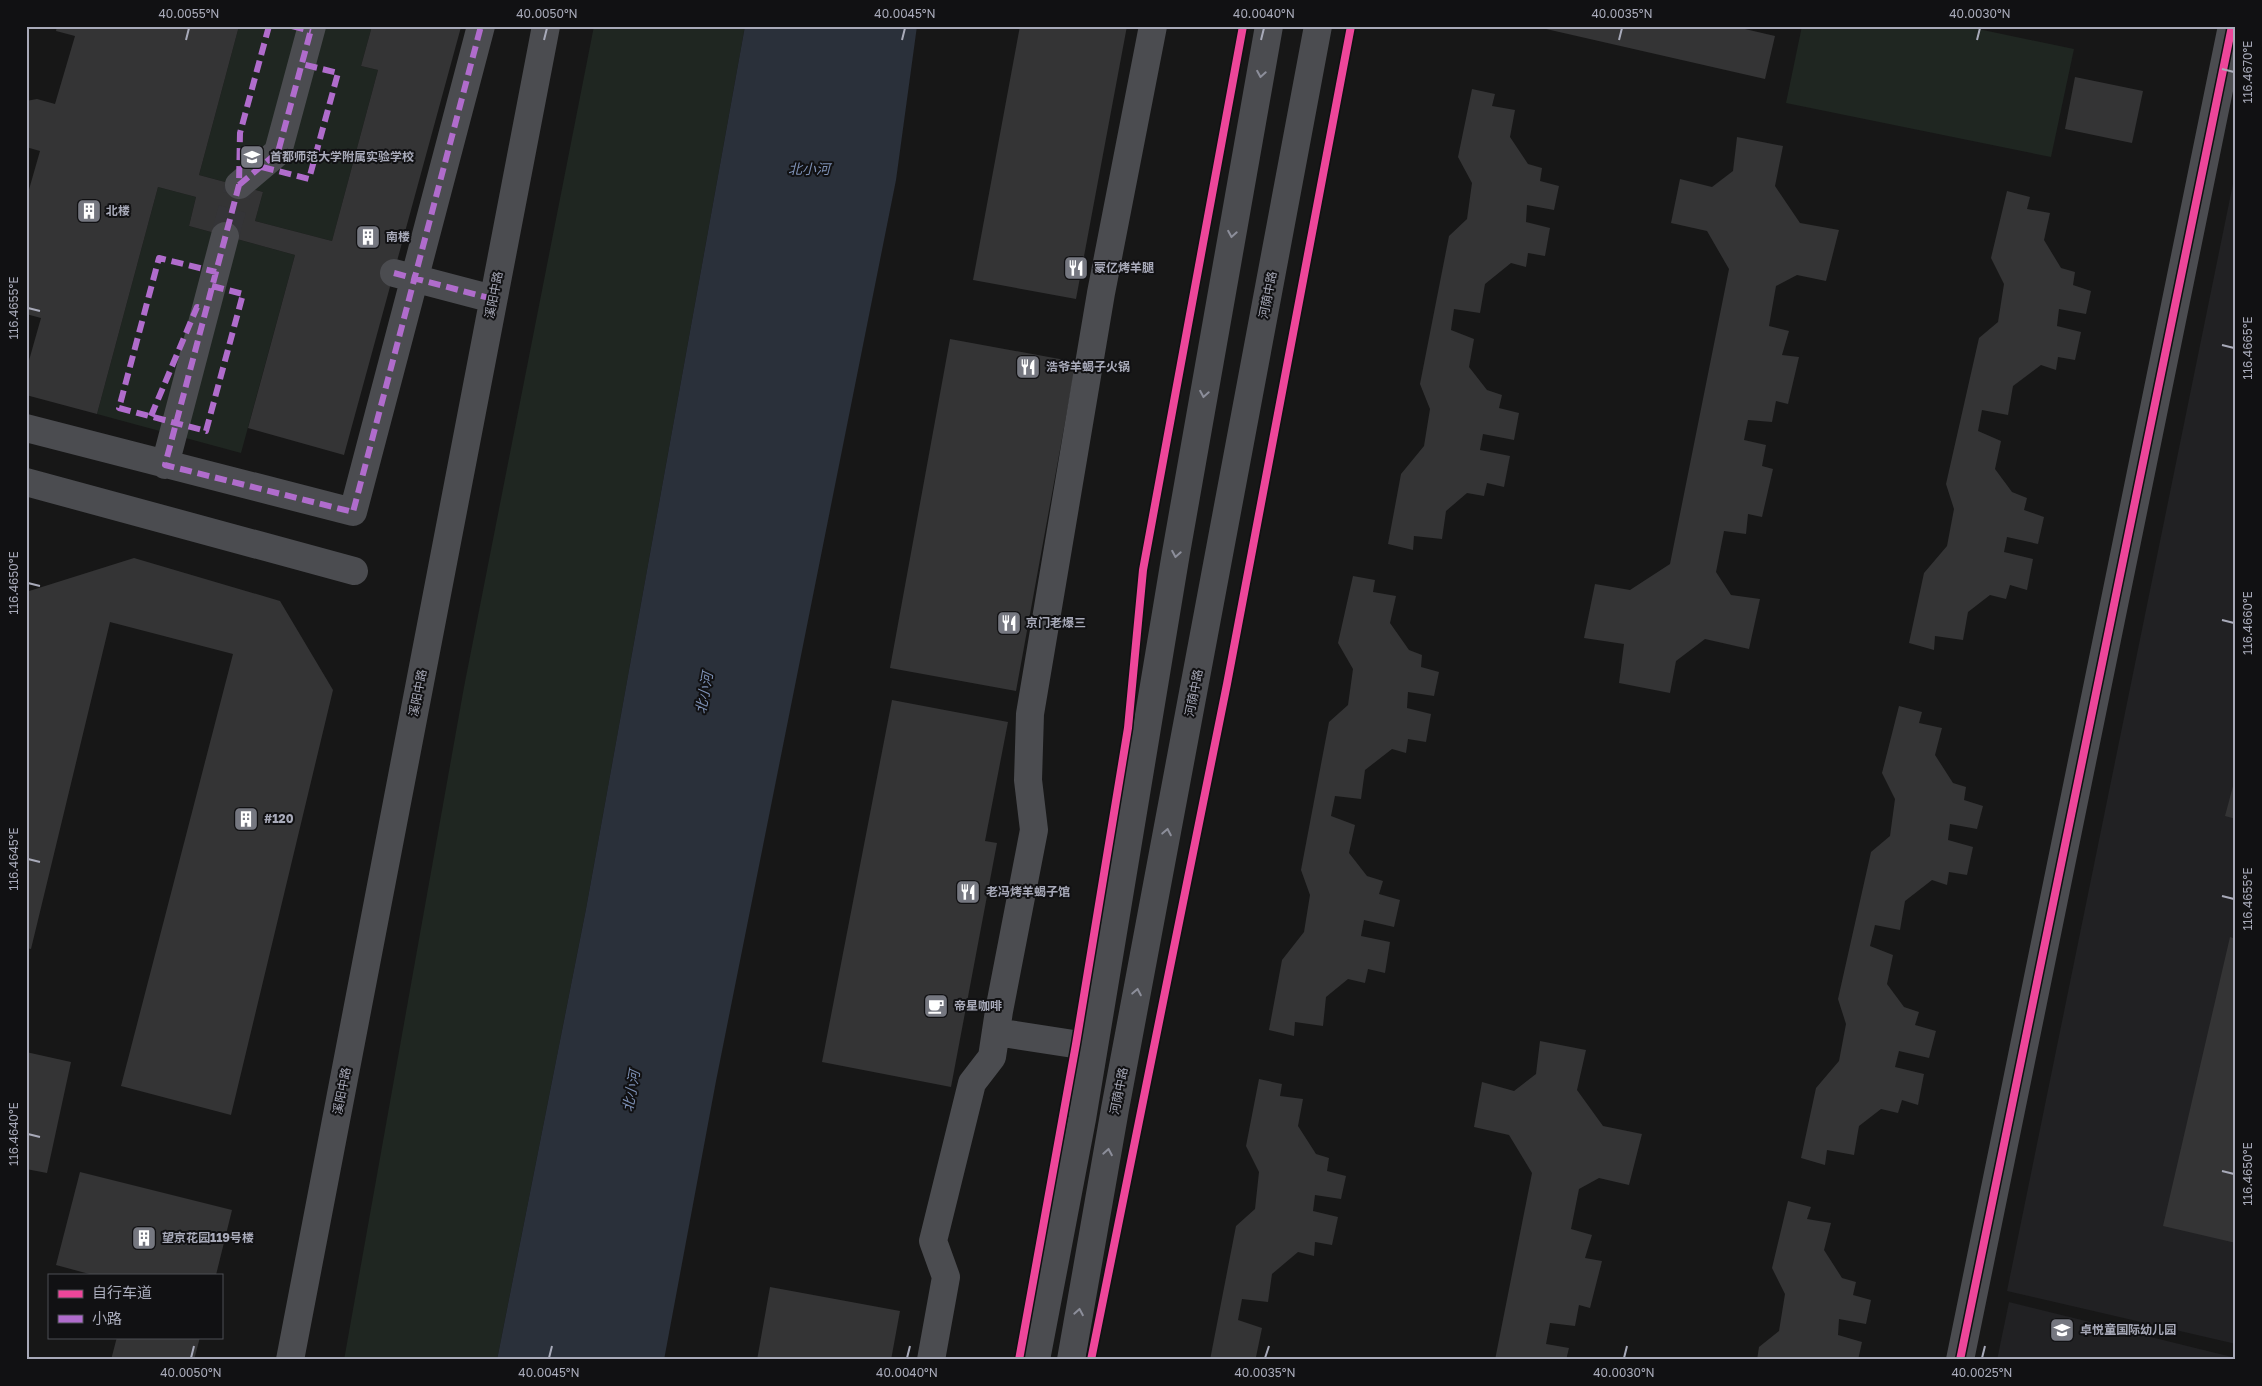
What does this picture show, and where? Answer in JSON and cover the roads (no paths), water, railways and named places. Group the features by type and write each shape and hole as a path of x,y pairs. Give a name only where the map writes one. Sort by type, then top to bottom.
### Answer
{"street":[{"path":"239,185 278,152 312,26"},
{"path":"26,428 353,512 404,276 481,26"},
{"name":"溪阳中路","path":"290,1360 546,26"},
{"path":"931,1360 946,1277 933,1241 972,1083 992,1057 1034,830 1028,780 1030,714 1101,293 1153,26"},
{"path":"1036,1360 1082,1119 1176,552 1269,26"},
{"name":"河荫中路","path":"1071,1360 1117,1100 1318,26"},
{"path":"1960,1360 2232,26"},
{"path":"165,465 226,236"},
{"path":"404,276 493,299"},
{"path":"26,482 354,571"},
{"path":"996,1032 1093,1047"}],"water":[{"name":"北小河","path":"745,26 917,26 896,180 716,1081 664,1360 497,1360 586,909"}],"tunnel":[{"path":"225,236 239,185"}],"place":[{"name":"首都师范大学附属实验学校","path":"252,157"},
{"name":"北楼","path":"89,211"},
{"name":"南楼","path":"368,237"},
{"name":"蒙亿烤羊腿","path":"1076,268"},
{"name":"浩爷羊蝎子火锅","path":"1028,367"},
{"name":"京门老爆三","path":"1009,623"},
{"name":"#120","path":"246,819"},
{"name":"老冯烤羊蝎子馆","path":"968,892"},
{"name":"帝星咖啡","path":"936,1006"},
{"name":"望京花园119号楼","path":"144,1238"},
{"name":"卓悦童国际幼儿园","path":"2062,1330"}]}
